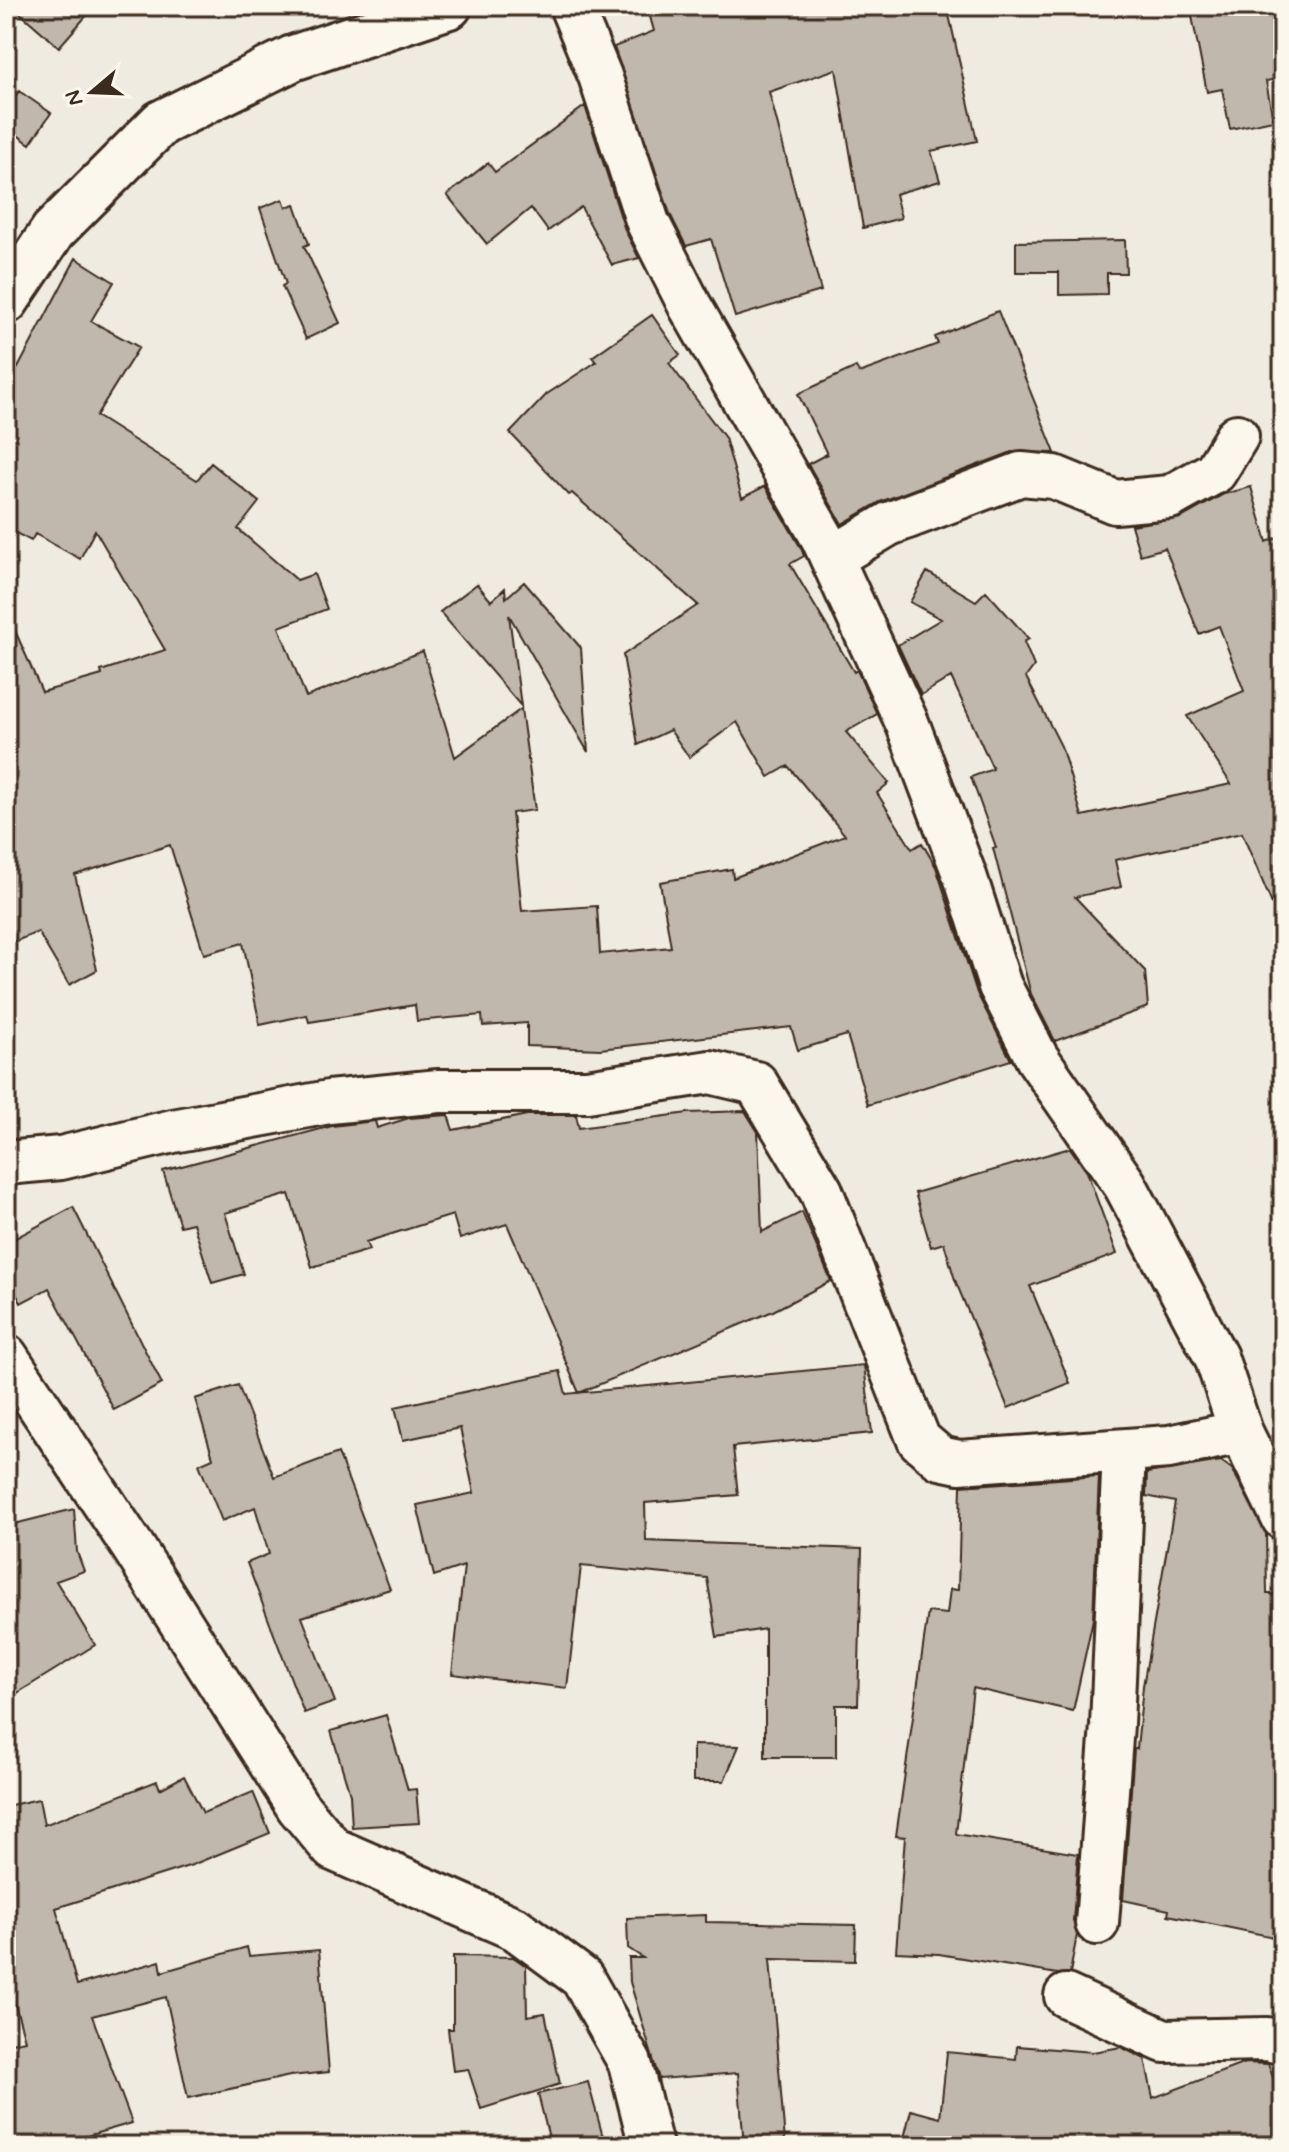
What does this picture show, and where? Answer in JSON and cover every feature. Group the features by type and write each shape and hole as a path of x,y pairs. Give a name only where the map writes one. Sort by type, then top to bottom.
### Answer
{"street":[{"path":"6,301 53,231 161,123 293,58 449,6"},
{"path":"571,6 600,76 648,223 690,306 832,558 908,725 966,879 1000,986 1037,1058 1125,1185 1216,1357 1241,1432 1283,1518"},
{"path":"832,558 889,524 1021,474 1054,477 1115,502 1170,497 1215,472 1237,436"},
{"path":"6,1163 61,1158 173,1131 329,1102 439,1091 587,1091 710,1072 756,1083 821,1191 919,1440 940,1458 959,1462 1124,1451 1169,1447 1241,1432"},
{"path":"6,1356 133,1547 298,1807 324,1839 333,1849 516,1929 582,1978 630,2063 651,2146"},
{"path":"1097,1923 1112,1725 1124,1451"},
{"path":"1066,1996 1164,2041 1267,2039 1283,2043"}],"building":[{"path":"12,6 95,6 59,47"},
{"path":"647,6 947,6 977,141 931,151 940,181 895,194 901,218 863,228 836,69 769,92 821,291 735,317 711,239 686,246 670,214 614,47 654,31"},
{"path":"1190,6 1283,6 1283,78 1266,81 1273,120 1230,129 1222,89 1207,92"},
{"path":"19,91 51,113 30,144 6,127 6,109"},
{"path":"585,106 625,230 639,258 612,265 581,207 548,231 531,208 487,244 447,195 488,163 495,172"},
{"path":"283,199 286,207 295,204 309,244 304,246 340,323 306,339 282,286 286,284 260,208"},
{"path":"1125,240 1126,273 1107,273 1107,294 1059,295 1059,272 1016,272 1016,242"},
{"path":"76,258 114,282 91,321 139,347 96,416 197,480 211,463 259,502 238,529 297,580 314,574 327,609 279,627 306,697 423,651 455,757 521,709 535,810 512,813 522,911 597,906 600,954 671,947 660,882 732,869 733,878 845,835 788,766 769,777 737,722 689,757 670,730 638,745 623,655 698,605 572,493 569,495 510,433 547,394 596,362 592,357 652,315 680,355 669,363 725,438 742,498 765,486 801,548 804,556 790,564 854,672 857,670 877,714 846,732 889,783 877,793 912,849 922,843 936,867 977,993 1011,1060 868,1105 847,1035 798,1050 791,1027 600,1049 527,1046 527,1023 483,1026 482,1015 417,1021 415,1005 309,1022 307,1015 260,1025 243,943 204,954 170,845 75,875 97,970 69,985 38,932 6,945 6,610 42,692 102,675 101,671 165,650 95,530 80,559 35,534 31,541 6,528 6,360 18,368"},
{"path":"998,311 1055,453 1012,452 880,502 842,524 808,464 827,454 798,394 856,367 859,373 938,344 935,337"},
{"path":"1251,487 1267,542 1283,535 1283,930 1242,833 1115,860 1121,887 1075,897 1145,971 1148,1007 1055,1041 1031,994 993,848 996,847 971,777 993,769 951,677 921,695 898,645 941,619 910,602 927,572 976,601 986,591 1029,639 1024,642 1034,666 1026,677 1061,746 1082,816 1231,784 1187,716 1244,691 1219,626 1199,634 1165,548 1140,555 1131,525 1181,518 1224,494"},
{"path":"524,582 581,648 588,752 509,615 521,706 440,612 477,584 491,601 505,588 506,598"},
{"path":"745,1111 758,1132 762,1232 802,1212 831,1281 773,1311 579,1393 507,1224 460,1239 453,1215 366,1242 369,1250 312,1267 289,1194 225,1213 244,1274 212,1283 193,1223 180,1226 163,1171 332,1126 375,1121 377,1128 409,1118 448,1115 453,1130 527,1115 576,1115 579,1128 688,1113"},
{"path":"1070,1148 1087,1172 1117,1254 1030,1286 1070,1383 1008,1408 955,1280 944,1243 931,1247 915,1193"},
{"path":"73,1207 162,1384 114,1410 49,1288 21,1303 6,1275 6,1243"},
{"path":"864,1365 872,1433 733,1447 738,1495 645,1503 646,1541 862,1549 858,1705 836,1705 836,1757 765,1757 765,1629 717,1637 707,1578 581,1566 567,1688 452,1674 464,1566 434,1576 417,1505 474,1493 460,1428 403,1440 395,1407 560,1371 566,1394"},
{"path":"238,1385 274,1477 338,1453 390,1589 302,1617 335,1702 304,1713 247,1563 269,1554 255,1507 222,1521 199,1464 213,1458 195,1399"},
{"path":"1221,1461 1232,1469 1266,1533 1267,1594 1283,1594 1283,1939 1168,1915 1169,1910 1123,1900 1134,1749 1137,1749 1143,1686 1175,1502 1146,1496 1147,1473"},
{"path":"1099,1476 1093,1619 1073,1711 973,1688 956,1834 1078,1854 1073,1921 1077,1935 1070,1973 1057,1974 939,1954 896,1952 905,1837 896,1836 928,1612 947,1614 950,1589 958,1590 961,1486"},
{"path":"74,1509 77,1552 84,1571 56,1581 95,1645 6,1700 6,1526"},
{"path":"386,1715 408,1790 416,1789 419,1823 352,1827 350,1794 331,1731"},
{"path":"693,1745 739,1746 724,1781 693,1781"},
{"path":"184,1776 203,1813 253,1792 270,1833 192,1865 56,1908 77,1985 160,1961 162,1972 247,1947 249,1956 319,1950 329,2072 290,2076 188,2098 166,1997 92,2016 132,2123 52,2146 13,2146 6,2124 6,2096 14,2093 6,2044 25,2040 6,1972 6,1806 39,1799 44,1825 157,1781 160,1789"},
{"path":"706,1915 706,1922 856,1925 855,1961 770,1959 785,2142 744,2146 738,2073 659,2079 630,1982 629,1958 643,1958 628,1948 627,1918"},
{"path":"453,1956 513,1957 526,1966 527,2016 545,2013 560,2084 481,2109 468,2069 453,2071 448,2029 453,2029"},
{"path":"1017,2046 1093,2052 1121,2047 1145,2059 1153,2098 1245,2063 1268,2064 1283,2104 1283,2146 902,2146 911,2110 940,2118 947,2052 1016,2059"},
{"path":"588,2082 603,2137 569,2146 551,2146 538,2094"}]}
